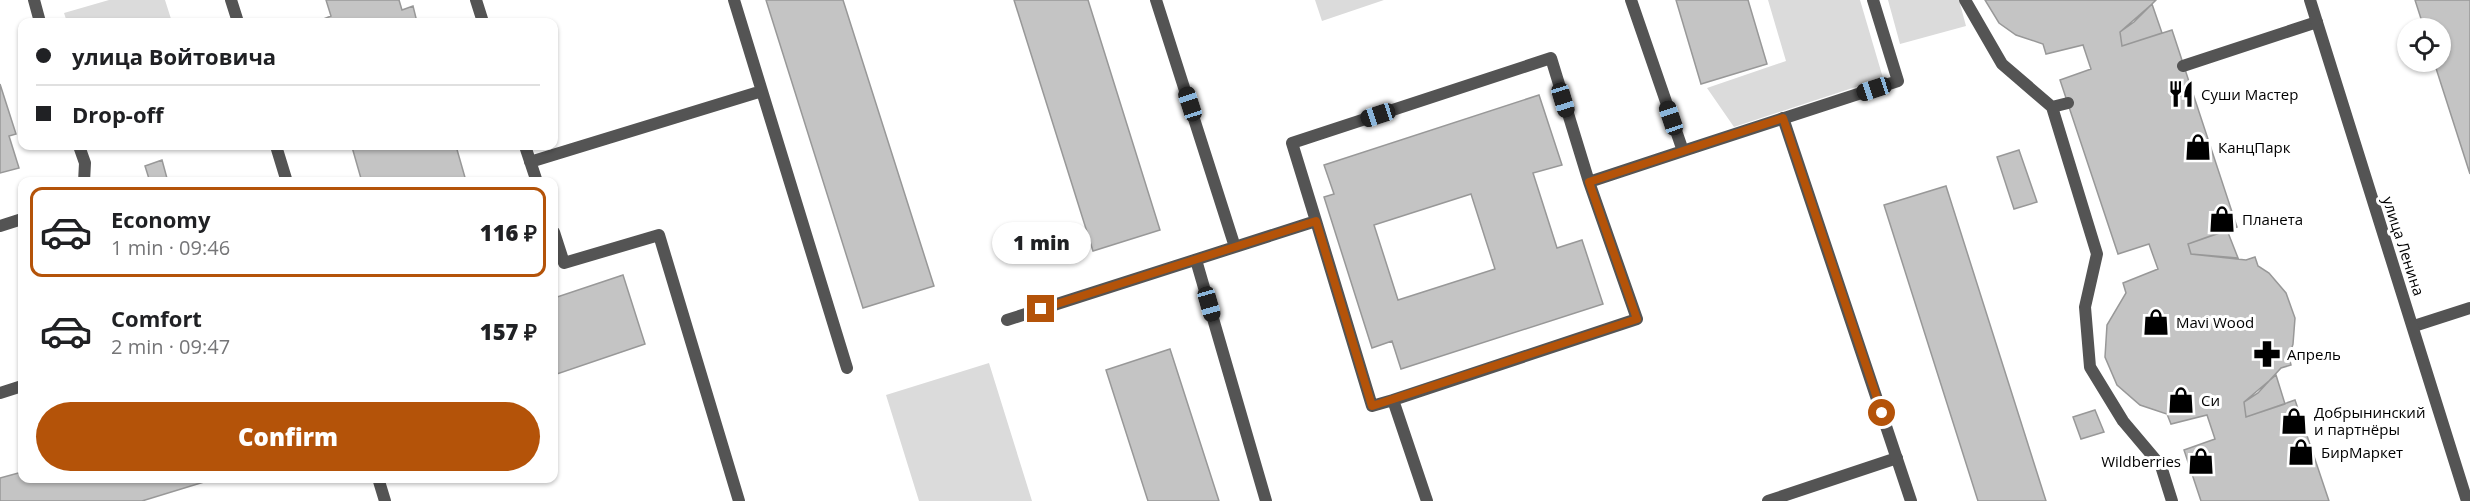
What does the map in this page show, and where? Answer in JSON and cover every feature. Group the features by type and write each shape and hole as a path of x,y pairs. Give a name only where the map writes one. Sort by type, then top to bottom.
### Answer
{"street":[{"path":"34,0 39,18"},
{"path":"231,0 237,18"},
{"path":"476,0 482,18"},
{"path":"734,0 847,368"},
{"path":"1156,0 1235,247"},
{"path":"1631,0 1683,151"},
{"path":"1589,182 1898,81 1873,0"},
{"path":"1965,0 2002,64 2052,107 2097,254 2085,307 2090,367 2123,422 2161,466 2172,501"},
{"name":"улица Ленина","path":"2310,0 2468,501"},
{"path":"2183,66 2317,22"},
{"path":"1551,58 1589,182 1637,319 1372,406 1316,221 1292,143 1551,58"},
{"path":"530,162 762,91"},
{"path":"2052,107 2068,103"},
{"path":"1783,118 1911,501"},
{"path":"80,150 85,163 84,177"},
{"path":"277,150 285,177"},
{"path":"526,150 535,177"},
{"path":"0,226 18,220"},
{"path":"1007,320 1316,221"},
{"path":"558,244 564,263 659,236 739,501"},
{"path":"1196,260 1266,501"},
{"path":"2414,326 2470,308"},
{"path":"0,393 18,387"},
{"path":"1393,400 1426,501"},
{"path":"1768,501 1897,458"},
{"path":"380,483 385,501"}],"shaded area":[{"path":"109,0 165,0 171,18 66,18 64,13"},
{"path":"1315,0 1384,0 1322,21"},
{"path":"1768,0 1860,0 1883,78 1734,127 1707,88 1786,61"},
{"path":"1888,0 1959,0 1966,26 1900,44"},
{"path":"989,363 1032,501 919,501 886,395"}],"building":[{"path":"326,0 399,0 402,10 413,6 416,18 326,18 331,16"},
{"path":"766,0 843,0 934,286 863,308"},
{"path":"1014,0 1088,0 1160,230 1093,251"},
{"path":"1676,0 1748,0 1767,64 1701,84"},
{"path":"1985,0 2156,0 2134,22 2120,32 2122,46 2172,30 2237,227 2188,244 2191,254 2246,260 2255,257 2258,266 2269,273 2286,293 2295,318 2293,344 2289,357 2291,365 2281,368 2258,393 2244,402 2246,417 2295,400 2329,501 2201,501 2184,450 2215,439 2207,415 2171,424 2167,414 2140,405 2117,385 2105,357 2107,325 2126,293 2123,283 2158,269 2149,244 2118,254 2060,80 2091,69 2083,45 2046,54 2043,44 2016,35 1999,23"},
{"path":"2415,0 2470,0 2470,174 2437,72 2451,72 2451,18 2421,18"},
{"path":"2152,4 2162,33 2122,46 2120,32"},
{"path":"0,84 16,134 9,136 19,168 0,173"},
{"path":"1539,95 1562,165 1533,173 1557,248 1582,240 1603,304 1401,369 1392,341 1372,348 1324,197 1334,194 1324,165","holes":["1471,194 1495,269 1398,300 1374,225"]},
{"path":"353,150 457,150 465,177 361,177"},
{"path":"2019,150 2037,202 2014,209 1997,157"},
{"path":"162,160 167,177 148,177 145,166"},
{"path":"1946,186 2046,501 1978,501 1884,205"},
{"path":"2227,230 2238,258 2191,254 2188,244"},
{"path":"623,275 645,344 558,374 558,297"},
{"path":"1170,349 1219,501 1148,501 1106,370"},
{"path":"2276,375 2285,404 2246,417 2244,402"},
{"path":"2095,410 2104,432 2081,439 2073,417"},
{"path":"18,473 18,483 201,483 142,501 0,501 0,478"}],"place":[{"name":"Суши Мастер","path":"2181,94"},
{"name":"КанцПарк","path":"2198,147"},
{"name":"Планета","path":"2222,219"},
{"name":"Mavi Wood","path":"2156,322"},
{"name":"Апрель","path":"2267,354"},
{"name":"Си","path":"2181,400"},
{"name":"Добрынинский и партнёры","path":"2294,421"},
{"name":"БирМаркет","path":"2301,452"},
{"name":"Wildberries","path":"2201,461"}],"route":[{"path":"1041,309 1316,221 1372,406 1637,319 1589,182 1783,118 1882,413"}]}
